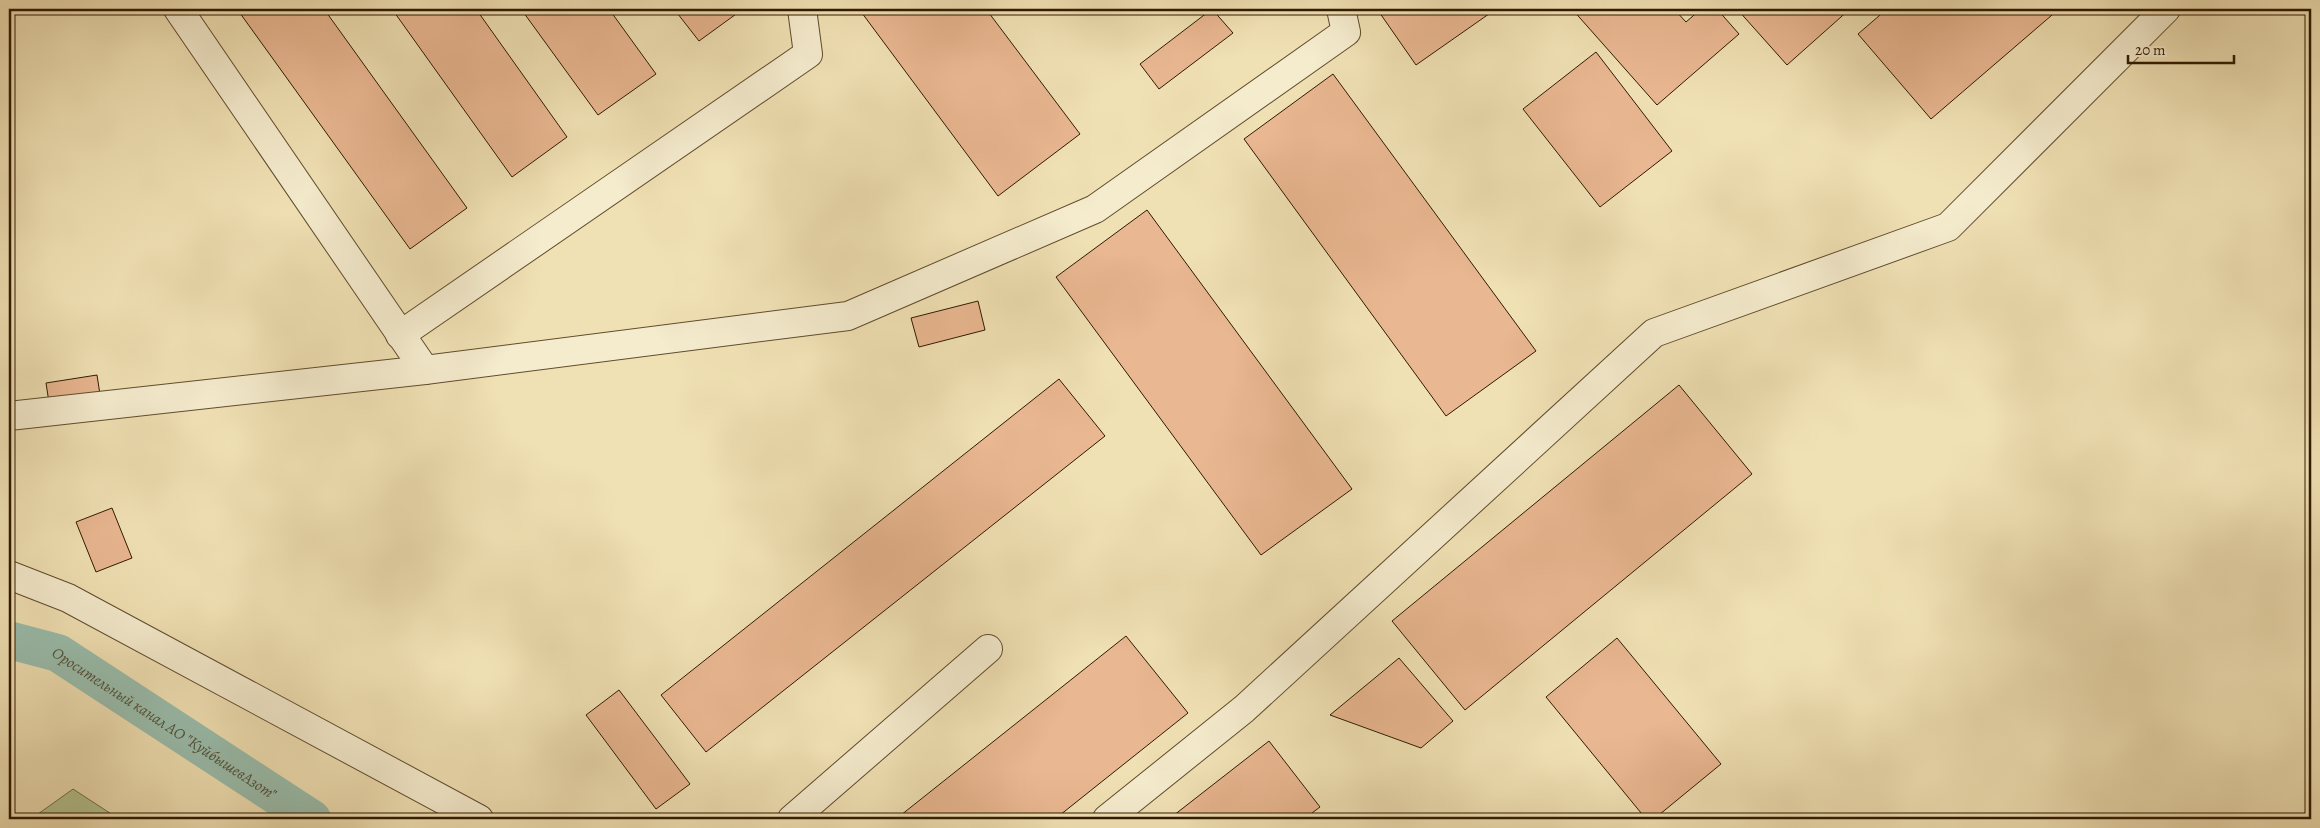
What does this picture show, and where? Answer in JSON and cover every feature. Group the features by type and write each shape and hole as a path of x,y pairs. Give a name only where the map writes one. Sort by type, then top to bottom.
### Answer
{"lane":[{"path":"178,9 425,370"},
{"path":"400,335 808,54 802,9"},
{"path":"16,415 425,370 848,316 1096,209 1346,32 1341,9"},
{"path":"1107,819 1244,709 1654,333 1948,227 2166,9"},
{"path":"9,575 68,598 479,819"},
{"path":"792,819 988,649"}],"green space":[{"path":"73,789 119,819 31,819"}],"building":[{"path":"237,9 324,9 467,208 410,249"},
{"path":"392,9 476,9 567,137 512,177"},
{"path":"521,9 609,9 656,74 598,115"},
{"path":"674,9 743,9 699,41"},
{"path":"859,9 986,9 1080,134 998,196"},
{"path":"1212,9 1233,33 1159,89 1140,64"},
{"path":"1377,9 1496,9 1416,65"},
{"path":"1572,9 1674,9 1686,22 1701,9 1717,9 1739,34 1657,105"},
{"path":"1737,9 1850,9 1787,65"},
{"path":"1887,9 2059,9 1931,119 1858,34"},
{"path":"1596,52 1672,151 1600,207 1523,109"},
{"path":"1333,74 1536,351 1446,416 1244,139"},
{"path":"1147,210 1352,489 1261,555 1056,277"},
{"path":"978,301 985,330 919,347 911,318"},
{"path":"97,375 101,401 50,409 46,383"},
{"path":"1059,379 1105,436 706,752 661,695"},
{"path":"1679,385 1752,474 1465,710 1392,621"},
{"path":"112,508 132,558 96,572 76,522"},
{"path":"1126,636 1188,713 1055,819 896,819"},
{"path":"1617,638 1721,764 1654,819 1646,819 1546,697"},
{"path":"1399,658 1453,721 1421,748 1330,715"},
{"path":"619,690 690,784 656,809 586,715"},
{"path":"1269,741 1320,807 1304,819 1169,819"}],"waterway":[{"name":"Оросительный канал АО \"КуйбышевАзот\"","path":"9,640 58,653 312,819"}]}
